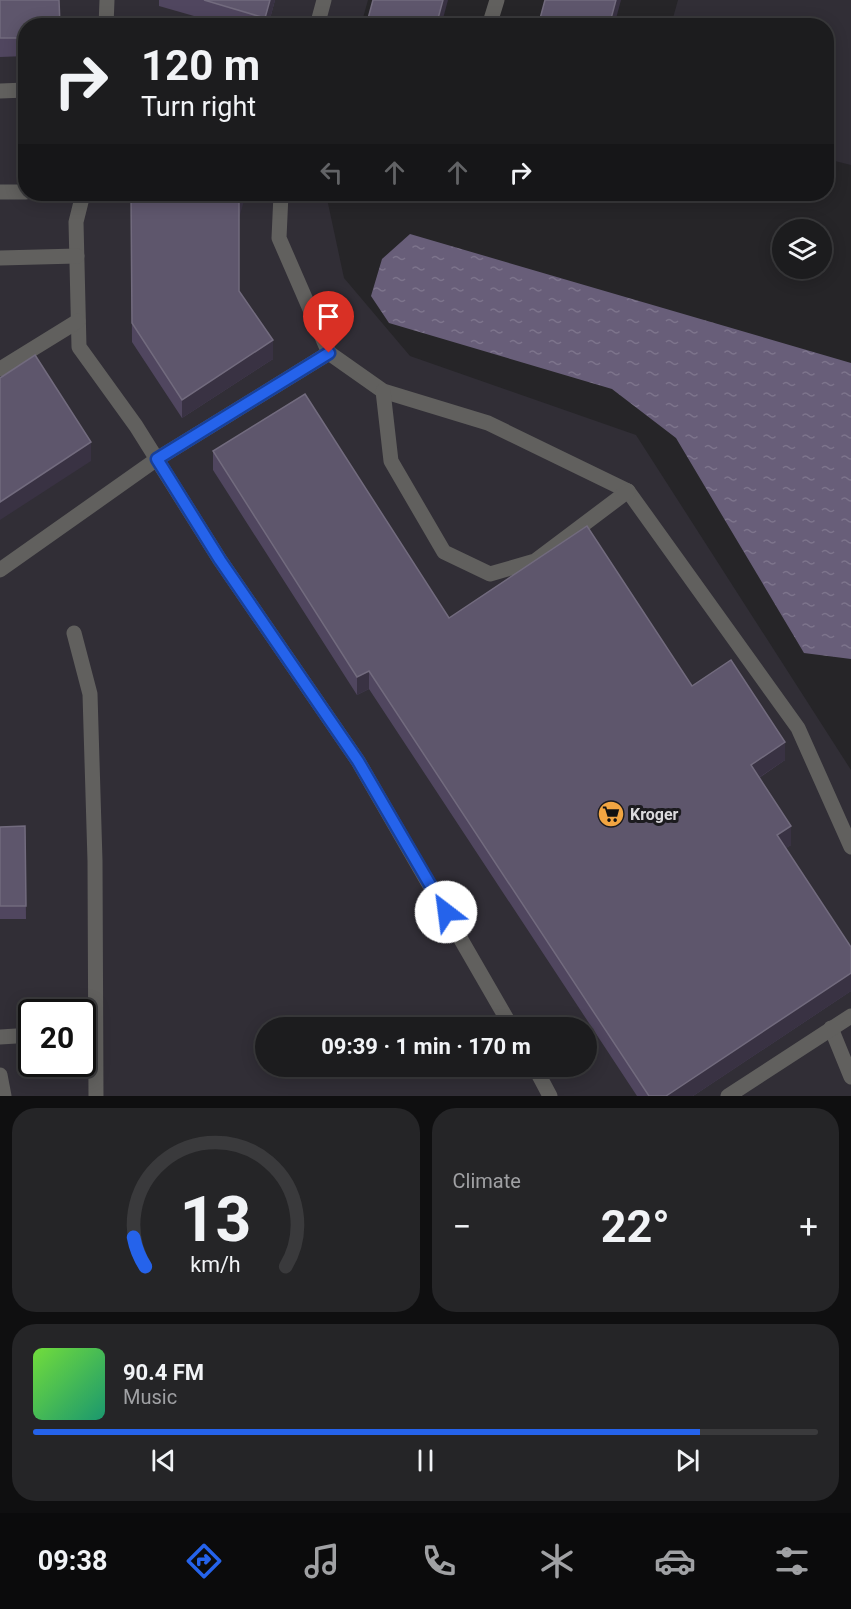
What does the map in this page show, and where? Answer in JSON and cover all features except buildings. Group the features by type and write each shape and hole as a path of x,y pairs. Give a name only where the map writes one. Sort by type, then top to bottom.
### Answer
{"lane":[{"path":"106,18 107,0"},
{"path":"319,18 324,0"},
{"path":"491,18 497,0"},
{"path":"0,91 18,90"},
{"path":"0,192 18,192"},
{"path":"81,201 76,222 79,346 136,426 220,560 358,761 506,1017"},
{"path":"282,201 279,237 329,353 383,391 488,423 628,490 798,728 851,847"},
{"path":"0,258 77,256"},
{"path":"0,369 78,321"},
{"path":"0,570 157,459 329,353"},
{"path":"383,391 391,461 444,552 490,574 535,561 628,490"},
{"path":"74,633 90,694 95,861 90,999"},
{"path":"728,1096 851,1016"},
{"path":"831,1028 851,1077"},
{"path":"0,1037 18,1036"},
{"path":"0,1075 4,1096"},
{"path":"94,1077 96,1096"},
{"path":"540,1077 550,1096"}],"shaded area":[{"path":"0,0 368,0 363,18 18,18 18,201 328,201 344,278 410,356 636,435 851,770 851,1096 0,1096"},
{"path":"678,0 851,0 851,165 834,161 834,18 673,18"}],"water":[{"path":"410,234 851,363 851,659 804,653 676,438 612,389 389,323 371,296 382,259"}],"place":[{"name":"Kroger","path":"611,814"}],"route":[{"path":"329,353 157,459 220,560 358,761 446,912"}]}
